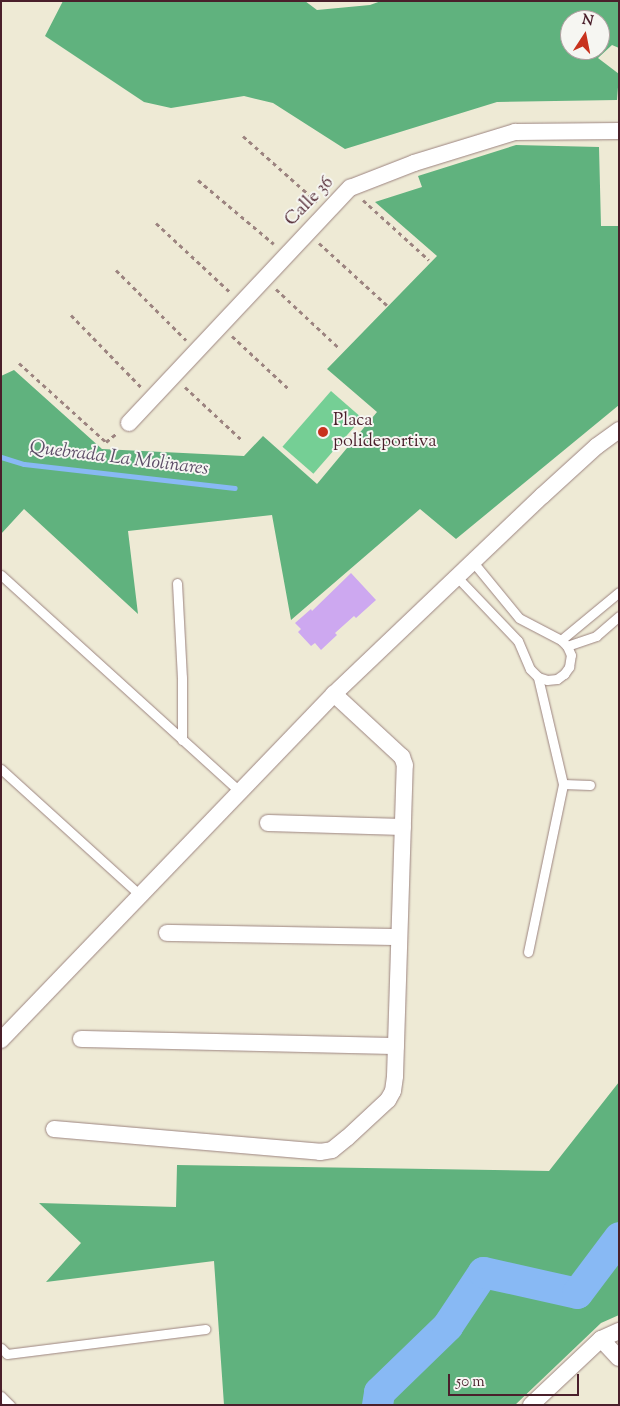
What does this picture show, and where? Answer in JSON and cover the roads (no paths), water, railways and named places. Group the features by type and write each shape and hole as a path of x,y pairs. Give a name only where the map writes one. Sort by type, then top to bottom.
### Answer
{"street":[{"name":"Calle 36","path":"129,423 350,188 414,163 515,132 619,131"},
{"path":"1,1040 334,694 598,446 619,430"},
{"path":"54,1129 320,1152 332,1150 388,1100 393,1091 396,1046 405,765 402,757 334,694"},
{"path":"268,823 403,827"},
{"path":"167,933 399,937"},
{"path":"81,1039 396,1046"},
{"path":"531,1405 601,1339 619,1331"},
{"path":"601,1339 619,1358"}],"lane":[{"path":"473,562 519,618 564,643 571,656 569,667 564,674 557,679 547,680 538,678"},
{"path":"1,575 239,791"},
{"path":"457,577 518,641 530,669 538,678 563,784 528,952"},
{"path":"177,583 182,678 182,740"},
{"path":"564,643 619,592"},
{"path":"564,643 596,636 619,616"},
{"path":"1,769 140,895"},
{"path":"563,784 590,786"},
{"path":"3,1354 205,1329"},
{"path":"1,1396 10,1405"}],"waterway":[{"name":"Quebrada La Molinares","path":"1,457 24,464 235,488"},
{"path":"377,1405 379,1392 447,1326 483,1272 577,1293 619,1237"}],"place":[{"name":"Placa polideportiva","path":"323,432"}]}
